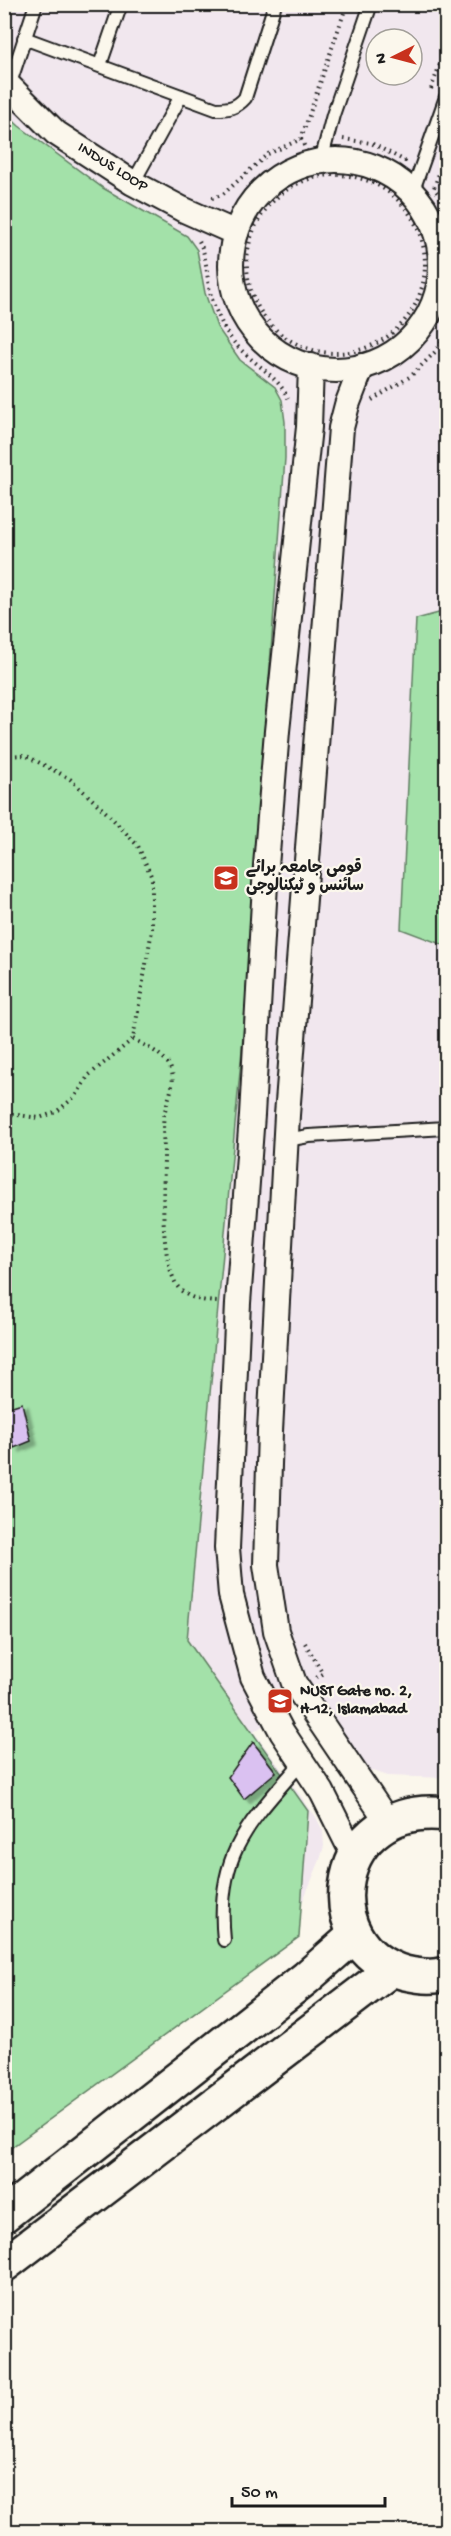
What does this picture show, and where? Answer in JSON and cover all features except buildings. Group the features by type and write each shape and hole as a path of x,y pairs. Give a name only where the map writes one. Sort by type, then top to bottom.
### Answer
{"main road":[{"path":"447,1814 426,1812 406,1814 388,1822 369,1837 354,1856 346,1882 346,1909 356,1935 371,1955 392,1969 417,1976 447,1974"},
{"path":"4,2215 306,1978 356,1935"},
{"path":"4,2265 392,1969"}],"street":[{"name":"INDUS LOOP","path":"7,83 56,133 133,183 236,233"},
{"path":"341,160 364,164 404,178 426,211 435,231 442,290 423,322 406,342 387,356 363,366 334,370 311,366 271,347 255,331 245,316 237,299 232,277 232,255 236,233 251,204 270,183 294,168 321,161 341,160"},
{"path":"311,366 309,427 275,754 252,1115 237,1303 227,1548 231,1595 253,1677 276,1722 322,1792 354,1856"},
{"path":"363,366 347,405 342,428 315,742 287,1115 270,1431 266,1565 276,1631 287,1666 299,1691 388,1822"},
{"path":"252,1115 287,1115"}],"lane":[{"path":"7,83 36,4"},
{"path":"100,65 121,4"},
{"path":"24,38 216,109 237,106 245,98 275,4"},
{"path":"321,161 333,115 371,4"},
{"path":"133,183 181,96"},
{"path":"404,178 447,97"},
{"path":"286,1140 447,1128"},
{"path":"224,1940 221,1911 224,1884 234,1850 264,1805 302,1762"}],"path":[{"path":"207,199 222,195 268,154 301,139 347,4"},
{"path":"428,99 447,48"},
{"path":"337,138 371,143 404,178"},
{"path":"404,178 409,151"},
{"path":"447,152 434,188 447,204"},
{"path":"323,175 351,175 377,183 400,200 416,223 425,250 424,278 419,296 416,305 399,327 377,344 350,352 322,352 295,344 273,327 256,304 248,277 248,249 257,222 273,200 296,183 323,175"},
{"path":"196,236 204,250 211,295 228,335 249,360 276,380 288,397 290,406"},
{"path":"367,403 411,376 436,351 447,336"},
{"path":"4,756 25,755 70,779 138,846 152,878 152,930 133,1039 88,1076 76,1096 56,1112 39,1118 4,1113"},
{"path":"133,1039 168,1062 173,1077 171,1095 164,1115 164,1221 169,1262 177,1286 189,1297 209,1302 237,1303"},
{"path":"299,1691 323,1674 304,1642"}],"shaded area":[{"name":"قومی جامعہ برائے سائنس و ٹیکنالوجی","path":"4,5 446,5 446,1778 388,1776 361,1767 311,1691 254,1732 316,1817 323,1831 324,1846 320,1860 299,1910 5,1681"}],"green space":[{"path":"4,112 19,126 103,188 187,236 197,250 205,293 217,327 240,360 275,387 282,400 285,422 285,458 242,1050 187,1640 308,1811 299,1937 5,2152"},
{"path":"446,611 446,946 401,929 416,619"}],"place":[{"name":"قومی جامعہ برائے سائنس و ٹیکنالوجی","path":"226,878"},
{"name":"NUST Gate no. 2, H-12, Islamabad","path":"280,1701"}]}
